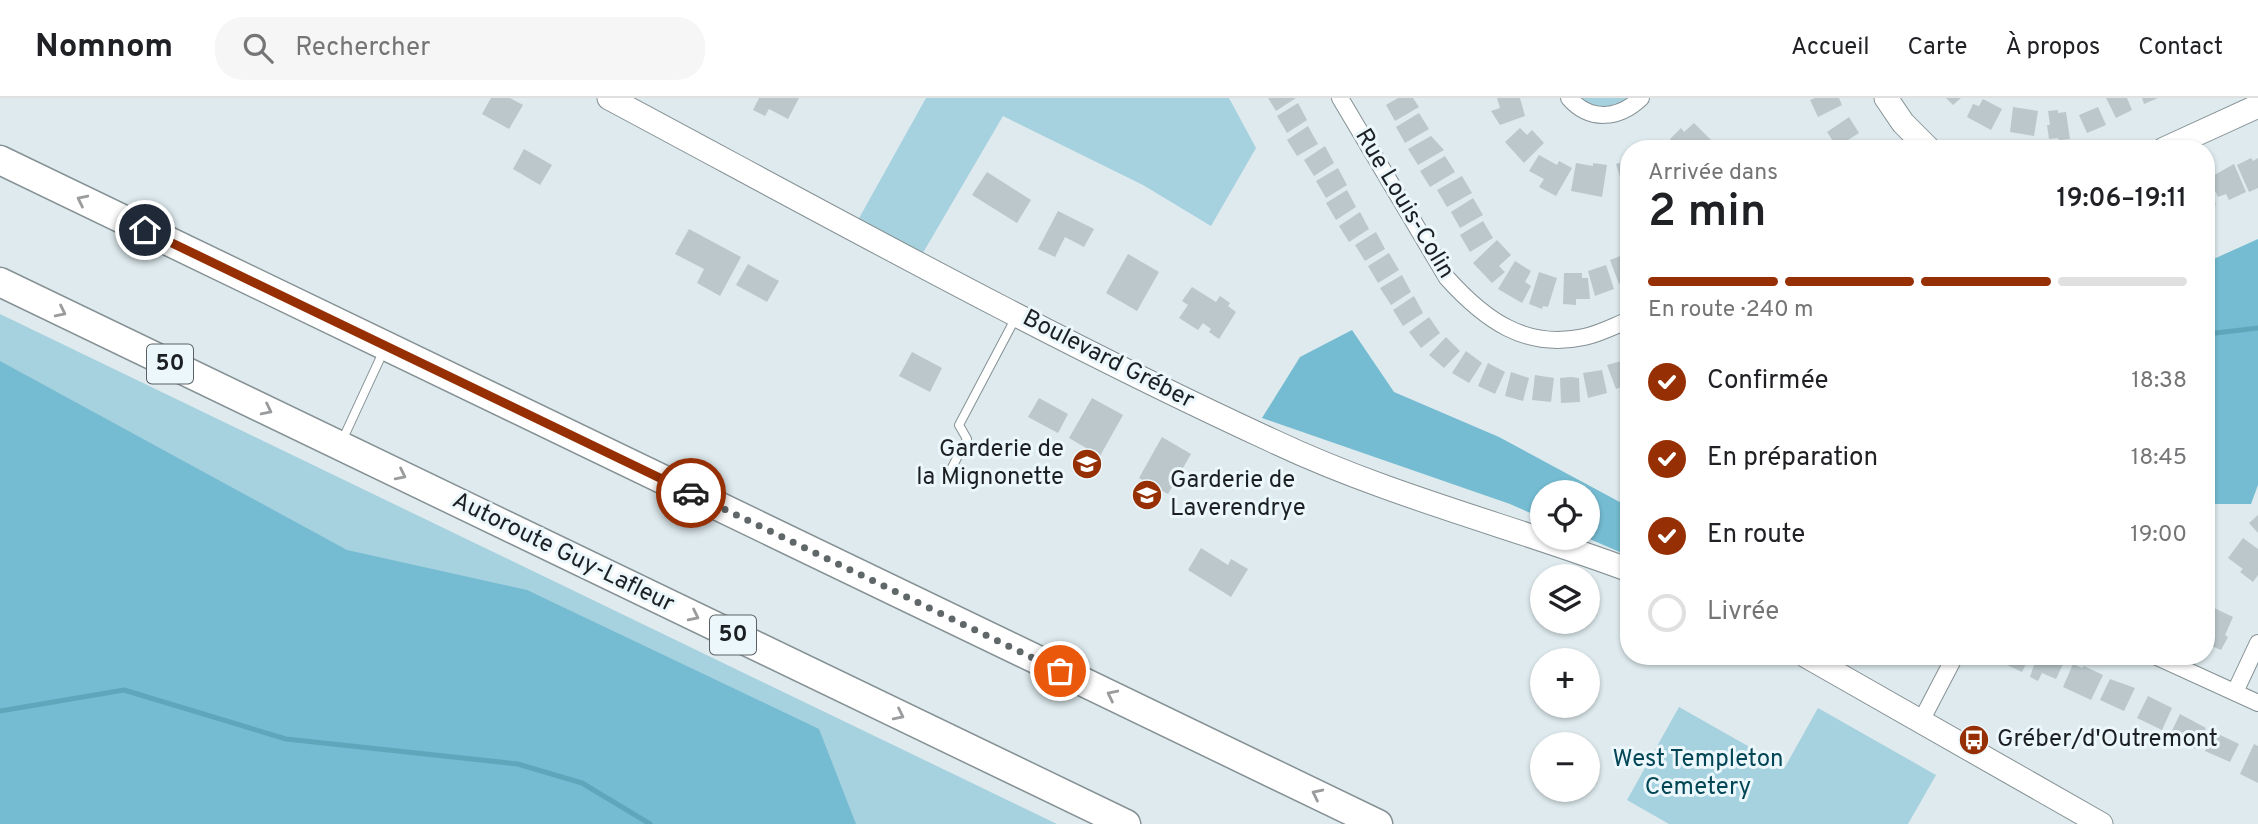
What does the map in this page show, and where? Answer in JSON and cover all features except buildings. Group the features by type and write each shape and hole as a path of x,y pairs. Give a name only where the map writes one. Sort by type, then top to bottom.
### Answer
{"highway":[{"path":"0,160 1378,824"},
{"name":"Autoroute Guy-Lafleur","path":"0,282 1125,824"}],"street":[{"name":"Boulevard Gréber","path":"609,98 1018,314 1235,424 1377,484 1620,567"},
{"name":"Rue Louis-Colin","path":"1340,98 1447,278 1467,301 1483,314 1511,332 1568,340 1587,337 1620,324"},
{"path":"1569,98 1587,112 1610,116 1632,107 1641,98"},
{"path":"1886,98 1903,123 1920,140"},
{"path":"2184,140 2258,106"},
{"path":"2235,692 2258,643"},
{"path":"1821,665 2101,824"},
{"path":"1920,723 1950,665"},
{"path":"2175,665 2258,703"}],"lane":[{"path":"948,475 967,439 960,425 1018,314"},
{"path":"340,445 386,346"}],"green space":[{"path":"926,98 1229,98 1256,148 1211,226 1143,185 1003,116 917,263 853,229"},
{"path":"1569,98 1641,98 1620,113"},
{"path":"0,314 1057,824 0,824"},
{"name":"West Templeton Cemetery","path":"1679,707 1785,767 1818,708 1936,775 1908,824 1669,824 1627,800"}],"shaded area":[{"path":"2258,239 2258,485 2251,504 2215,504 2215,258"},
{"path":"1352,330 1394,392 1499,437 1579,480 1530,480 1530,513 1262,418 1300,357"},
{"path":"0,361 347,550 527,590 819,729 856,824 0,824"},
{"path":"1600,491 1620,502 1620,552 1600,543"}],"waterway":[{"path":"2215,333 2258,328"},
{"path":"0,711 124,690 286,739 518,764 582,783 650,824"}],"way so far":[{"path":"691,493 1060,671"}],"place":[{"name":"Garderie de la Mignonette","path":"1087,464"},
{"name":"Garderie de Laverendrye","path":"1147,495"},
{"name":"Gréber/d'Outremont","path":"1974,740"}],"route":[{"path":"145,230 691,493"}]}
